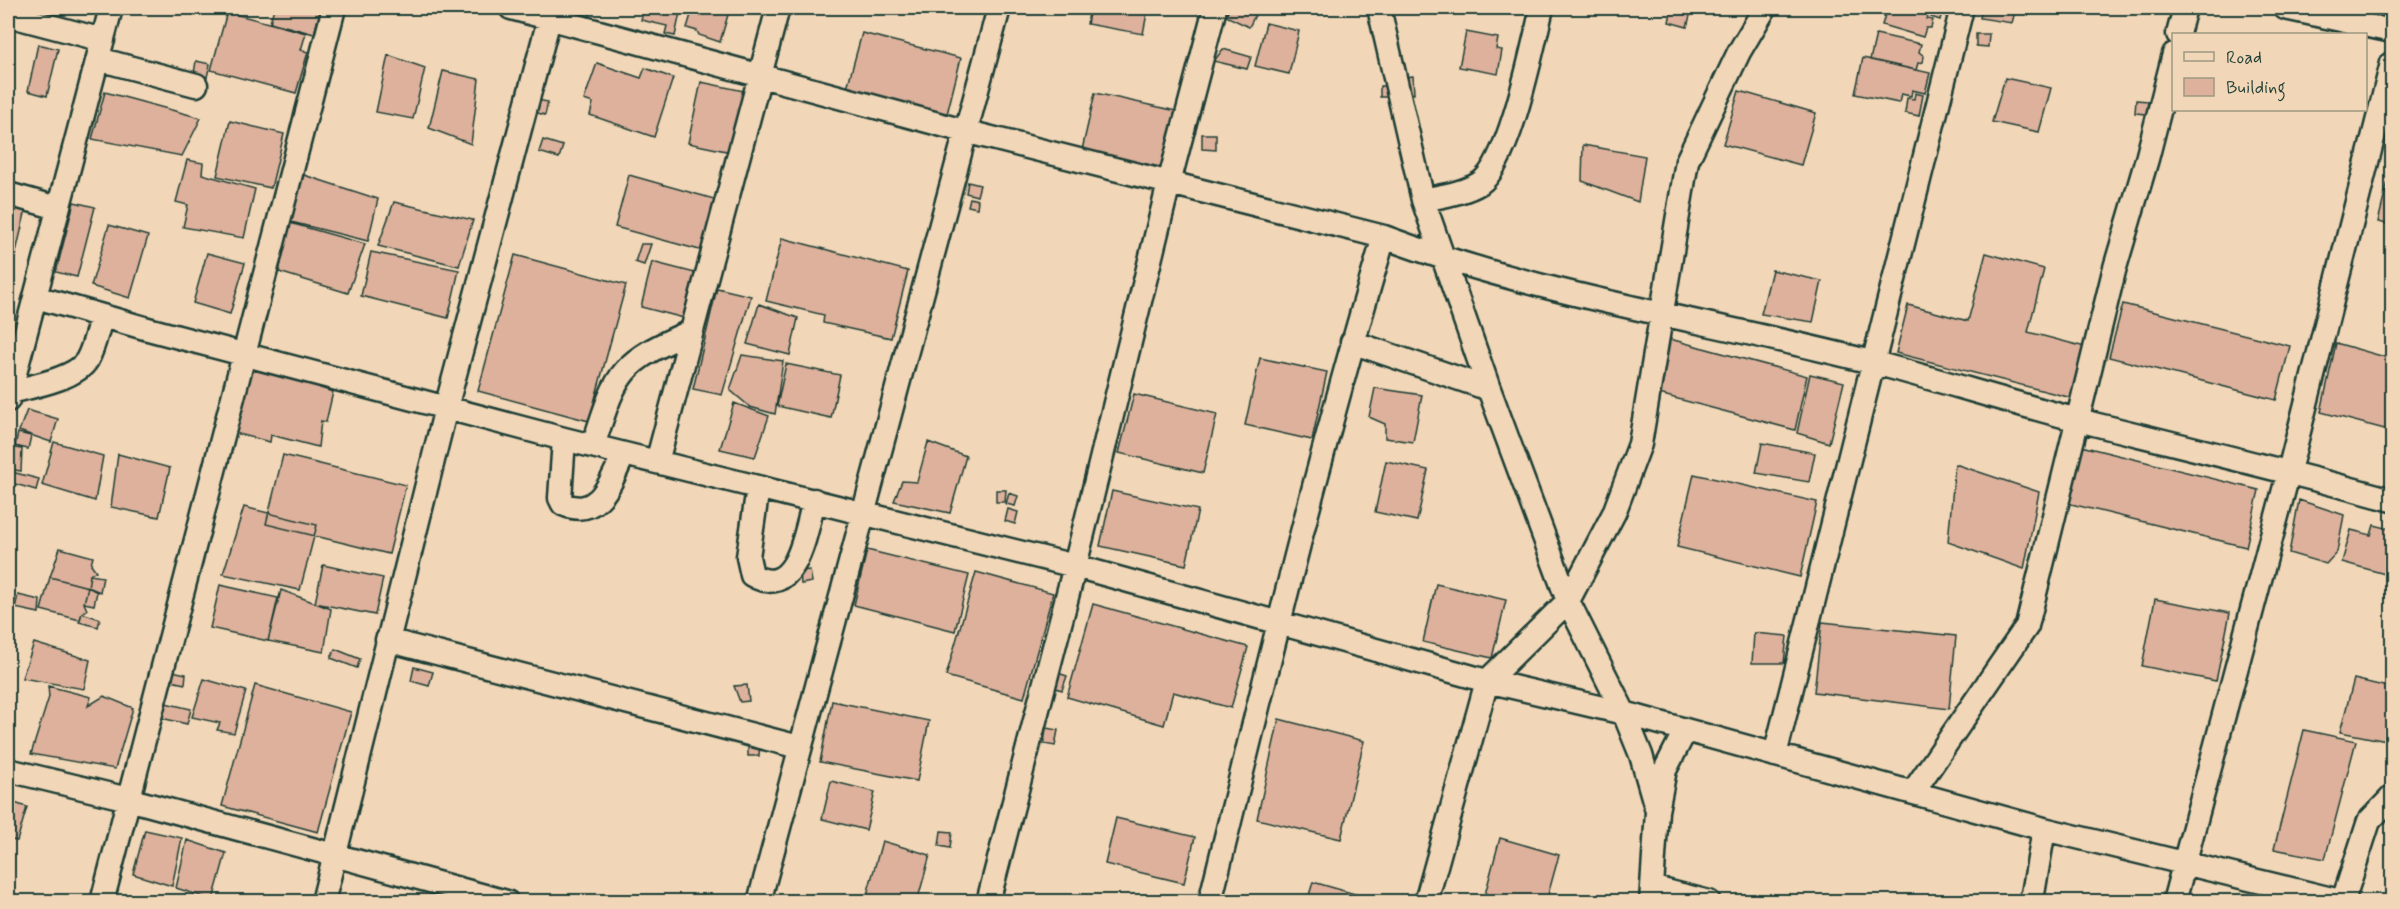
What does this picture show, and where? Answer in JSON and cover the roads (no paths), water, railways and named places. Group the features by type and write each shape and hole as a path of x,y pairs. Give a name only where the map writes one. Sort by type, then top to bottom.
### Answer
{"street":[{"path":"102,316 87,361 79,369 42,384 10,388 111,8"},
{"path":"102,902 246,355 334,8"},
{"path":"511,8 550,12 760,75 964,131 1384,237 1443,259 1569,293 1871,362 2077,419 2289,471 2392,500"},
{"path":"657,462 778,8"},
{"path":"759,902 964,131 999,8"},
{"path":"988,902 1215,8"},
{"path":"1379,8 1423,200 1443,259 1568,601 1624,714 1641,755 1657,811"},
{"path":"1423,200 1461,191 1479,183 1492,172 1507,138 1542,8"},
{"path":"1426,902 1487,681 1568,601 1614,513 1640,444 1687,161 1738,52 1765,8"},
{"path":"1775,755 1871,362 1962,8"},
{"path":"2178,33 2185,8"},
{"path":"2285,8 2392,31"},
{"path":"322,902 446,408 550,12"},
{"path":"8,15 196,85"},
{"path":"1913,792 2027,626 2114,271 2147,159 2172,62"},
{"path":"2174,902 2289,471 2392,63"},
{"path":"8,194 58,208"},
{"path":"1210,902 1278,623 1352,342 1384,237"},
{"path":"36,297 564,439 1075,566 1487,681 1624,714 2044,829 2344,901 2369,821 2392,797"},
{"path":"593,446 612,389 626,367 652,348 692,331"},
{"path":"1352,342 1489,389"},
{"path":"564,439 560,498 568,506 586,507 599,501 624,454"},
{"path":"758,487 748,557 752,575 765,582 779,581 794,566 814,500"},
{"path":"387,640 799,747"},
{"path":"1685,731 1665,770 1657,811 1655,897 1709,902"},
{"path":"8,770 128,799 507,902"},
{"path":"2029,902 2033,894 2044,829"}]}
